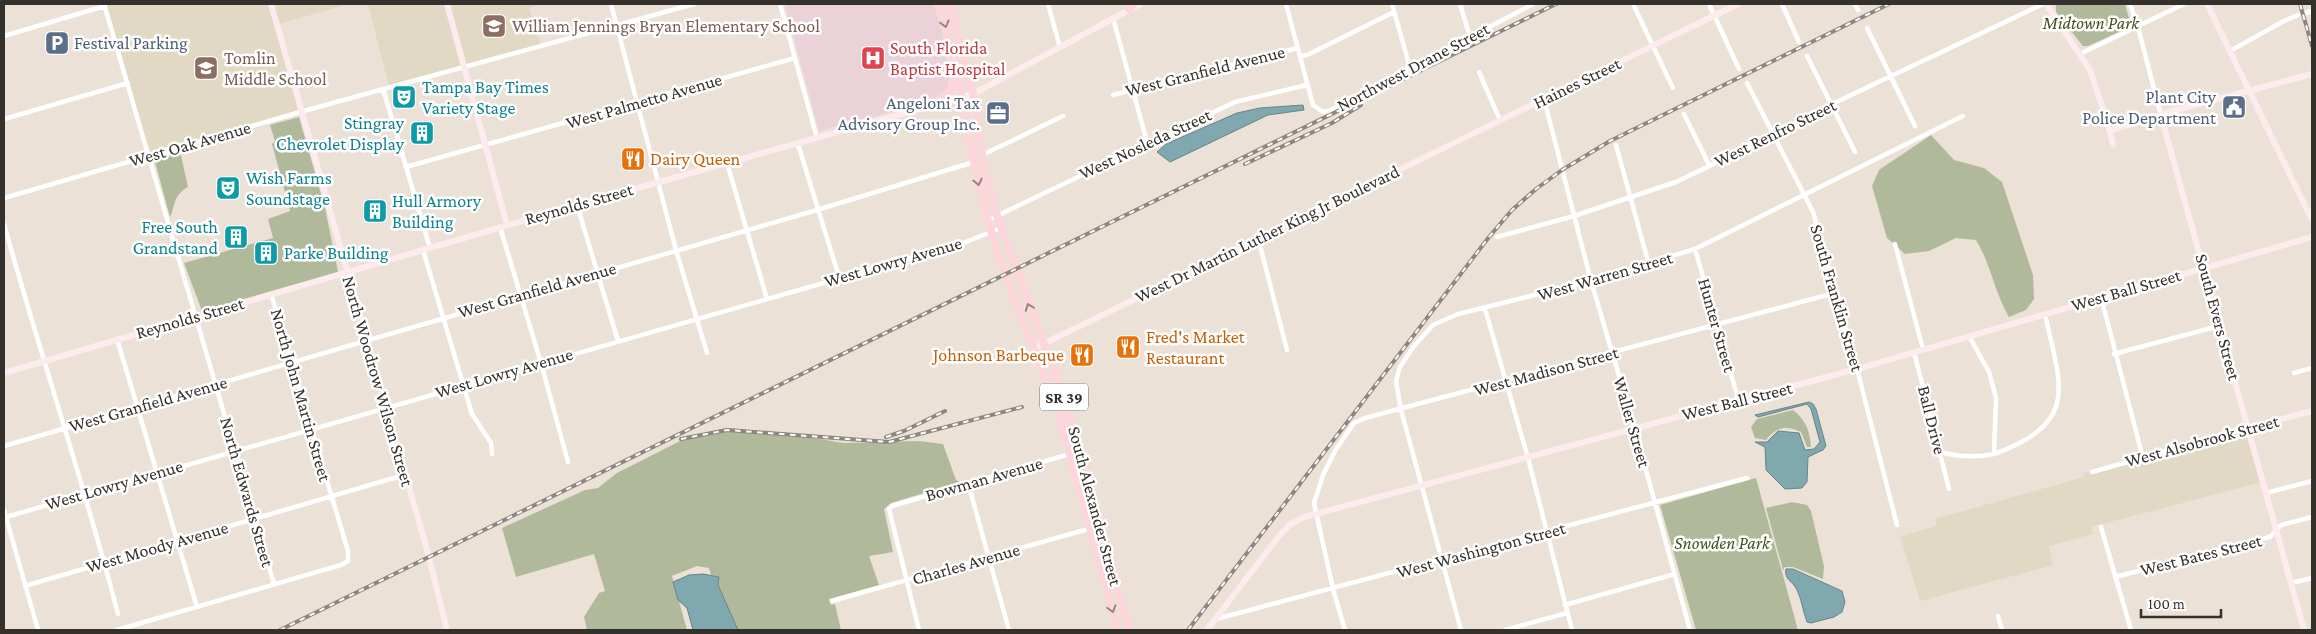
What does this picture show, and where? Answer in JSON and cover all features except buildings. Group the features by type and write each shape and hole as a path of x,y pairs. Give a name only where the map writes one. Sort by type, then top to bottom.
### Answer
{"main road":[{"name":"SR 39","path":"940,4 955,63 974,163 992,232"},
{"name":"SR 39","path":"950,4 973,94 982,155 1001,228"},
{"path":"932,106 950,90 955,63"},
{"name":"South Alexander Street","path":"1001,228 1069,412 1129,630"},
{"name":"South Alexander Street","path":"992,232 1059,415 1118,630"}],"street":[{"name":"North Woodrow Wilson Street","path":"271,4 300,112 429,557 447,630"},
{"path":"447,4 486,146 503,226 521,295 568,462"},
{"path":"611,4 638,102 657,182 707,353"},
{"name":"West Oak Avenue","path":"4,198 300,112 694,4"},
{"path":"780,4 817,138"},
{"path":"1048,4 1060,47"},
{"name":"Reynolds Street","path":"4,373 503,226 962,98 973,94 1060,47 1131,6 1140,4"},
{"path":"1286,4 1307,85"},
{"path":"1392,4 1410,68"},
{"path":"1460,4 1470,37"},
{"name":"Northwest Drane Street","path":"1307,85 1312,105 1318,110 1331,110 1533,4"},
{"path":"1709,4 1739,69"},
{"path":"1654,46 1738,4"},
{"path":"1782,4 1799,42"},
{"path":"1855,4 1858,10"},
{"path":"2044,4 2080,54 2098,90 2113,145"},
{"name":"West Renfro Street","path":"1498,237 1574,216 1676,182 1774,135 1830,105 2044,4"},
{"name":"South Evers Street","path":"2130,4 2205,268 2219,326 2304,630"},
{"path":"2080,54 2184,4"},
{"path":"2207,4 2312,220"},
{"path":"4,36 105,5"},
{"name":"North Edwards Street","path":"105,5 194,316 274,584"},
{"path":"1634,6 1673,88"},
{"path":"2306,13 2312,11"},
{"name":"West Granfield Avenue","path":"1300,56 1307,55 1394,12"},
{"path":"2230,51 2284,21 2298,16"},
{"path":"1113,18 1134,88 1147,142"},
{"path":"1867,28 1915,126"},
{"name":"Haines Street","path":"1500,120 1654,46"},
{"name":"West Granfield Avenue","path":"1113,95 1134,88 1298,48"},
{"path":"1807,56 1854,152"},
{"name":"West Palmetto Avenue","path":"406,167 795,58"},
{"path":"1480,72 1500,120"},
{"path":"2110,131 2312,74"},
{"path":"4,119 128,83"},
{"name":"South Franklin Street","path":"1746,83 1812,212 1857,369 1897,525"},
{"name":"West Nosleda Street","path":"988,220 1147,142 1235,102 1307,85"},
{"path":"383,89 406,167 444,317 472,414 492,443 492,454"},
{"name":"Waller Street","path":"1544,99 1591,281 1634,427 1690,630"},
{"path":"1684,114 1709,165"},
{"name":"West Granfield Avenue","path":"4,446 974,163 982,155 1063,116"},
{"name":"West Warren Street","path":"1461,630 1424,486 1401,410 1396,381 1400,367 1414,346 1433,325 1458,314 1591,281 1649,265 1695,249 1963,116"},
{"name":"West Dr Martin Luther King Jr Boulevard","path":"1035,348 1500,120"},
{"path":"798,144 839,277"},
{"path":"1616,144 1649,265"},
{"path":"727,162 767,299"},
{"path":"577,205 618,341"},
{"path":"4,224 43,362 66,428 118,614"},
{"name":"West Lowry Avenue","path":"6,517 963,243 1001,228"},
{"name":"West Ball Street","path":"1207,630 1289,525 1304,517 1528,458 1634,427 1739,402 2312,237"},
{"path":"1258,238 1287,350"},
{"path":"1895,244 1923,349"},
{"name":"Hunter Street","path":"1695,249 1739,402"},
{"name":"West Madison Street","path":"1345,630 1333,589 1314,503 1323,475 1335,451 1354,423 1365,418 1612,354 1835,293"},
{"name":"North John Martin Street","path":"271,294 348,551 348,561 342,565 274,584"},
{"path":"2101,297 2114,354 2143,458"},
{"path":"1485,308 1528,458 1566,613 1572,630"},
{"path":"1940,452 1957,456 1980,457 1994,454 2036,434 2054,415 2060,398 2057,370 2045,313"},
{"path":"2114,354 2219,326"},
{"path":"1969,336 1989,372 1996,398 1994,454"},
{"path":"117,339 197,607"},
{"name":"Ball Drive","path":"1914,352 1950,489"},
{"path":"2294,373 2312,368"},
{"name":"West Alsobrook Street","path":"2092,472 2312,411"},
{"name":"Bowman Avenue","path":"906,581 889,510 892,506 1080,451"},
{"name":"West Moody Avenue","path":"25,586 404,475"},
{"name":"West Washington Street","path":"1216,619 1546,533 1747,478"},
{"path":"2266,493 2312,481"},
{"path":"968,483 1009,630"},
{"path":"4,510 38,630"},
{"name":"West Bates Street","path":"2115,577 2270,537 2281,525 2312,517"},
{"name":"Charles Avenue","path":"832,602 1099,526"},
{"path":"2101,527 2131,630"},
{"path":"1565,605 1675,574"},
{"path":"2291,583 2312,578"},
{"path":"906,581 919,630"},
{"path":"116,630 274,584"},
{"path":"1505,630 1566,613"},
{"path":"1998,616 2002,630"}],"shaded area":[{"name":"Tomlin Middle School","path":"106,4 349,4 276,25 300,112 149,155"},
{"path":"368,4 541,4 529,8 541,45 389,87"},
{"name":"South Florida Baptist Hospital","path":"785,4 934,4 943,37 950,79 948,88 941,96 928,102 819,131"},
{"path":"2248,428 2262,482 2091,527 2093,534 2049,546 2053,565 1920,601 1900,536 1937,526 1935,519 2084,477 2083,473"}],"green space":[{"name":"Midtown Park","path":"2056,4 2125,4 2130,22 2123,30 2088,46 2083,46 2056,12"},
{"path":"299,117 325,208 338,272 202,311 184,263 273,238 268,219 290,211 272,144 275,141 270,125"},
{"path":"1931,135 1954,160 1984,168 2002,182 2033,275 2034,299 2026,310 2009,317 1976,240 1956,238 1929,251 1905,254 1887,238 1872,186 1879,170"},
{"path":"180,151 188,187 177,197 170,217 154,158"},
{"path":"1793,410 1806,426 1810,436 1811,447 1807,447 1801,432 1791,428 1782,428 1774,432 1766,440 1755,438 1751,427 1757,419"},
{"path":"726,428 786,433 843,443 919,441 943,444 956,480 960,482 891,503 884,509 893,552 869,556 879,585 829,599 831,605 835,604 841,630 738,630 718,585 719,577 711,575 709,568 697,566 672,576 687,630 587,630 584,617 599,593 605,591 594,554 516,577 502,528 585,490 598,488 617,473 688,437"},
{"name":"Snowden Park","path":"1756,478 1798,630 1696,630 1660,505"},
{"path":"1792,502 1807,505 1811,511 1824,566 1823,579 1793,567 1785,567 1783,570 1766,508"}],"water":[{"path":"1303,105 1304,110 1268,115 1170,162 1157,152 1166,144 1237,113 1260,108"},
{"path":"1809,402 1816,409 1826,446 1823,450 1808,457 1807,482 1802,488 1785,489 1766,470 1765,447 1755,442 1767,442 1778,431 1799,433 1805,450 1814,449 1820,442 1811,409 1807,404 1758,417 1755,415"},
{"path":"1786,569 1793,569 1842,591 1845,602 1842,612 1834,617 1811,623 1807,622 1799,594 1786,576"},
{"path":"703,574 719,577 718,585 738,630 693,630 687,608 678,600 673,582 689,575"}],"railway":[{"path":"280,630 1556,4"},
{"path":"1188,630 1489,237 1512,210 1562,170 1610,141 1889,4"},
{"path":"2300,4 2312,46"},
{"path":"1245,164 1332,123 1361,105"},
{"path":"681,439 727,430 889,442 1022,407"},
{"path":"886,437 904,431 945,411"}],"place":[{"name":"William Jennings Bryan Elementary School","path":"494,26"},
{"name":"Festival Parking","path":"57,43"},
{"name":"South Florida Baptist Hospital","path":"873,58"},
{"name":"Tomlin Middle School","path":"206,68"},
{"name":"Tampa Bay Times Variety Stage","path":"404,97"},
{"name":"Plant City Police Department","path":"2234,107"},
{"name":"Angeloni Tax Advisory Group Inc.","path":"998,113"},
{"name":"Stingray Chevrolet Display","path":"422,133"},
{"name":"Dairy Queen","path":"633,159"},
{"name":"Wish Farms Soundstage","path":"228,188"},
{"name":"Hull Armory Building","path":"375,211"},
{"name":"Free South Grandstand","path":"236,237"},
{"name":"Parke Building","path":"266,253"},
{"name":"Fred's Market Restaurant","path":"1128,347"},
{"name":"Johnson Barbeque","path":"1082,355"}]}
